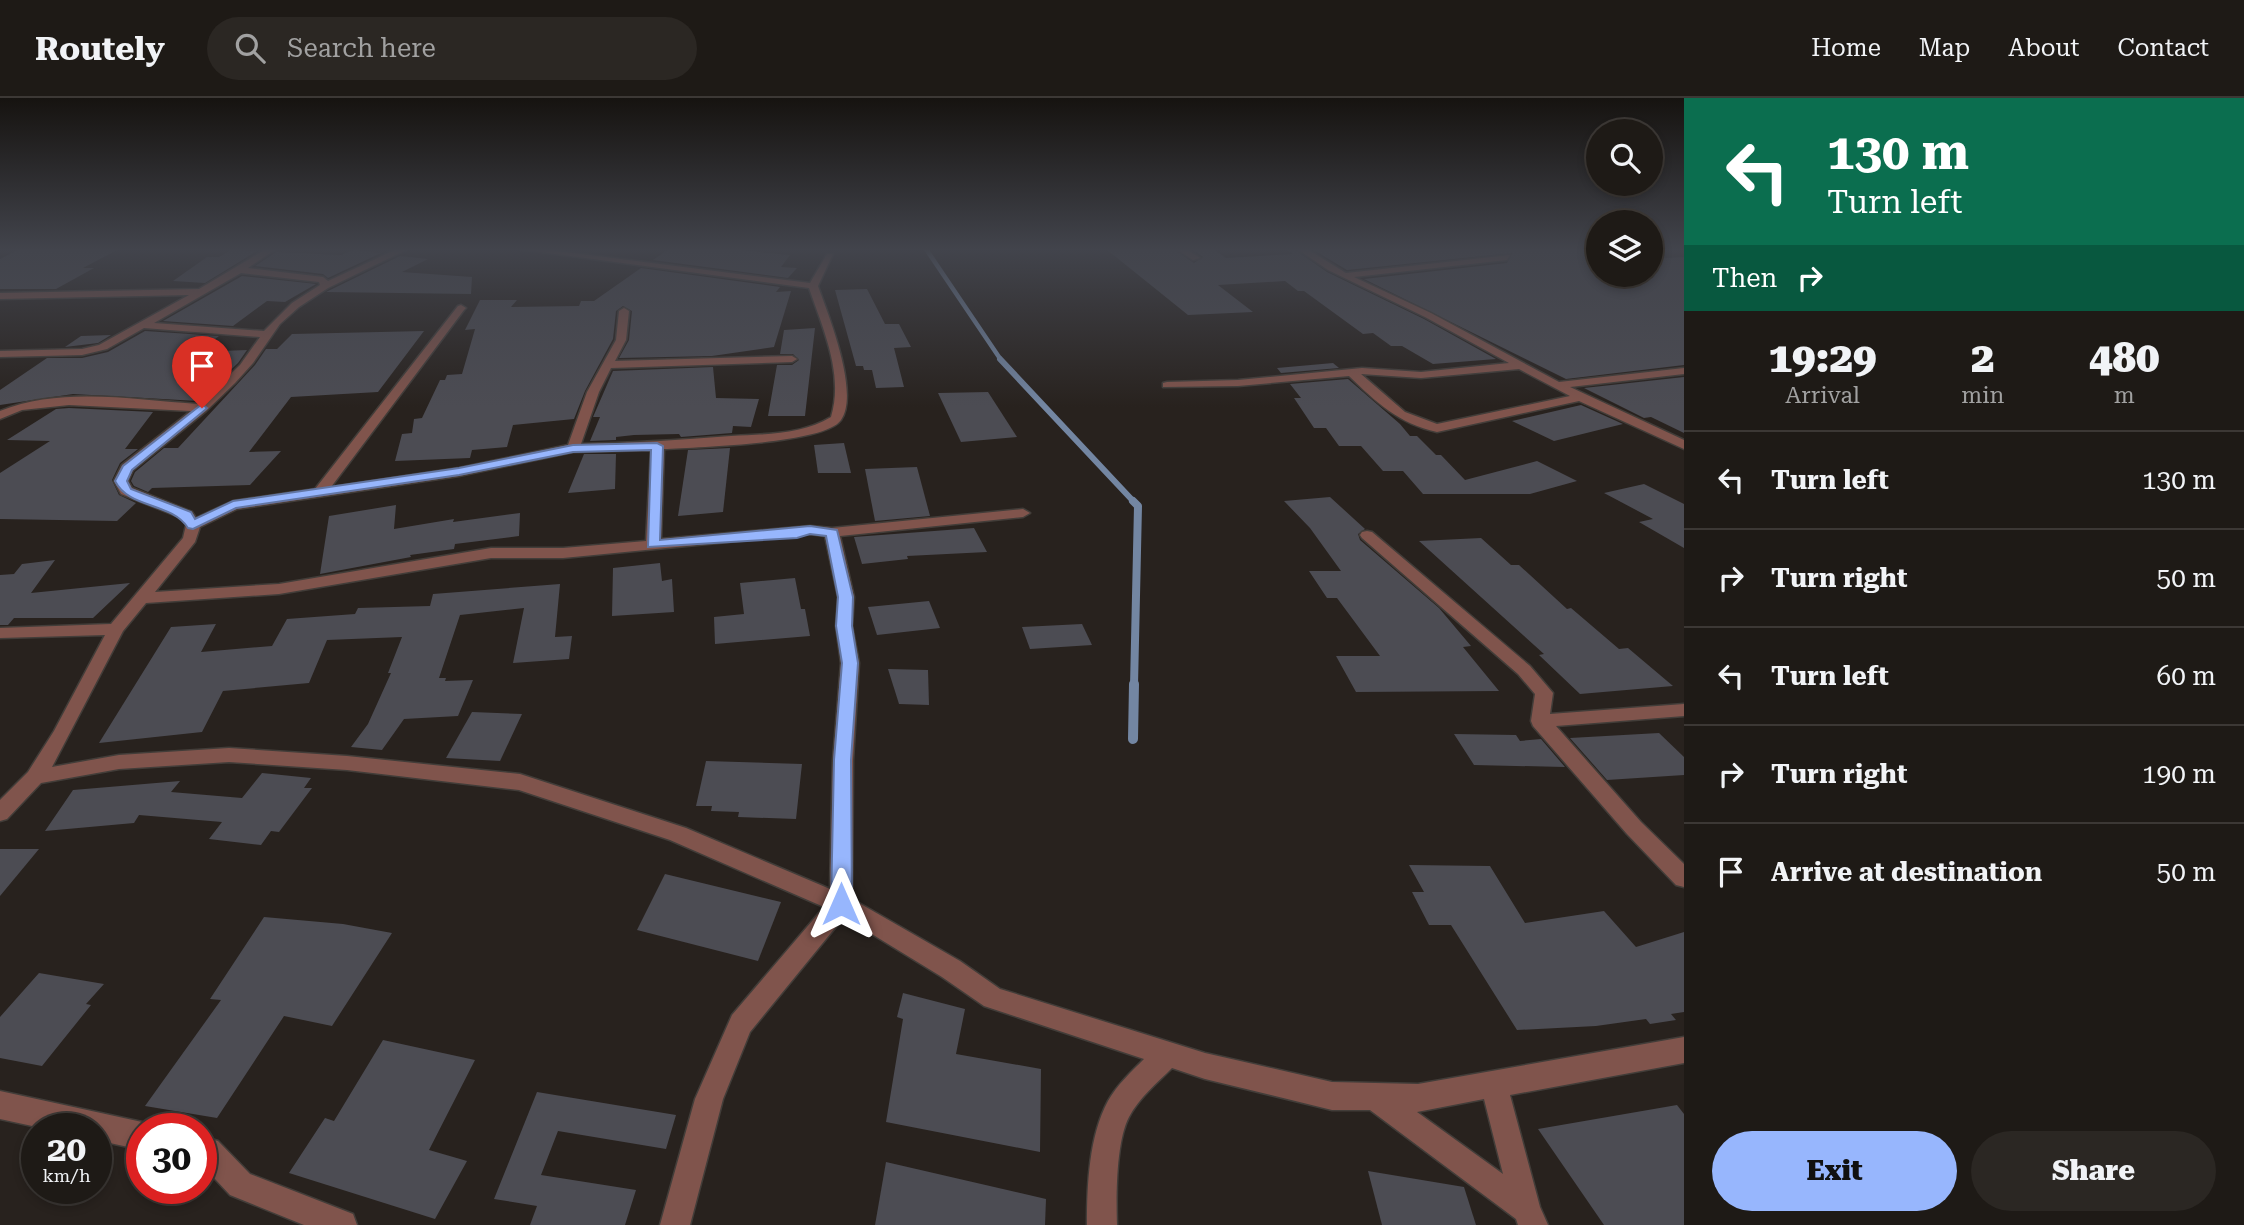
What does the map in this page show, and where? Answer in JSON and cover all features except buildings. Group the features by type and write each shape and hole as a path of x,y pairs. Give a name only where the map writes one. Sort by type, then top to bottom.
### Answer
{"street":[{"path":"0,354 90,350 111,343 184,302"},
{"path":"0,813 35,777 62,733 116,629 190,539 193,525 187,515 126,491 121,481 127,468 202,408 245,365 283,315 302,302"},
{"path":"193,525 233,505 459,472 573,449 657,446 782,436 820,429 836,419 841,406 838,356 819,302"},
{"path":"1403,302 1631,423 1684,445"},
{"path":"320,492 461,308"},
{"path":"573,449 593,392 621,340 624,311"},
{"path":"145,325 266,334"},
{"path":"608,365 792,359"},
{"path":"1167,385 1237,383 1352,372 1421,375 1524,365"},
{"path":"1560,385 1684,371"},
{"path":"1352,372 1410,422 1437,428 1583,397"},
{"path":"0,415 20,405 56,401 202,408"},
{"path":"653,544 657,446"},
{"path":"142,598 279,589 491,553 563,553 797,534 810,530 832,532 1023,513"},
{"path":"675,1225 709,1099 741,1024 841,904 842,760 850,663 844,626 846,597 832,532"},
{"path":"1367,535 1524,670 1544,693 1540,721 1634,828 1684,878"},
{"path":"0,634 116,629"},
{"path":"1540,721 1684,710"},
{"path":"35,777 119,762 229,755 346,763 520,782 678,834 841,904 928,954 993,998 1205,1066 1332,1096 1418,1098 1684,1050"},
{"path":"1102,1225 1109,1143 1116,1113 1135,1088 1168,1054"},
{"path":"1494,1085 1529,1217"},
{"path":"1374,1097 1529,1217"},
{"path":"0,1105 126,1133"},
{"path":"217,1161 240,1185 342,1225"}],"waterway":[{"path":"962,302 1001,360"},
{"path":"1000,359 1135,503"},
{"path":"1134,686 1138,506 1135,503"},
{"path":"1133,739 1134,684"}],"route":[{"path":"202,408 127,468 121,481 126,491 187,515 193,525 233,505 459,472 557,451 657,446 653,544 797,534 810,530 832,532 846,597 844,626 850,663 842,760 841,904"}]}
